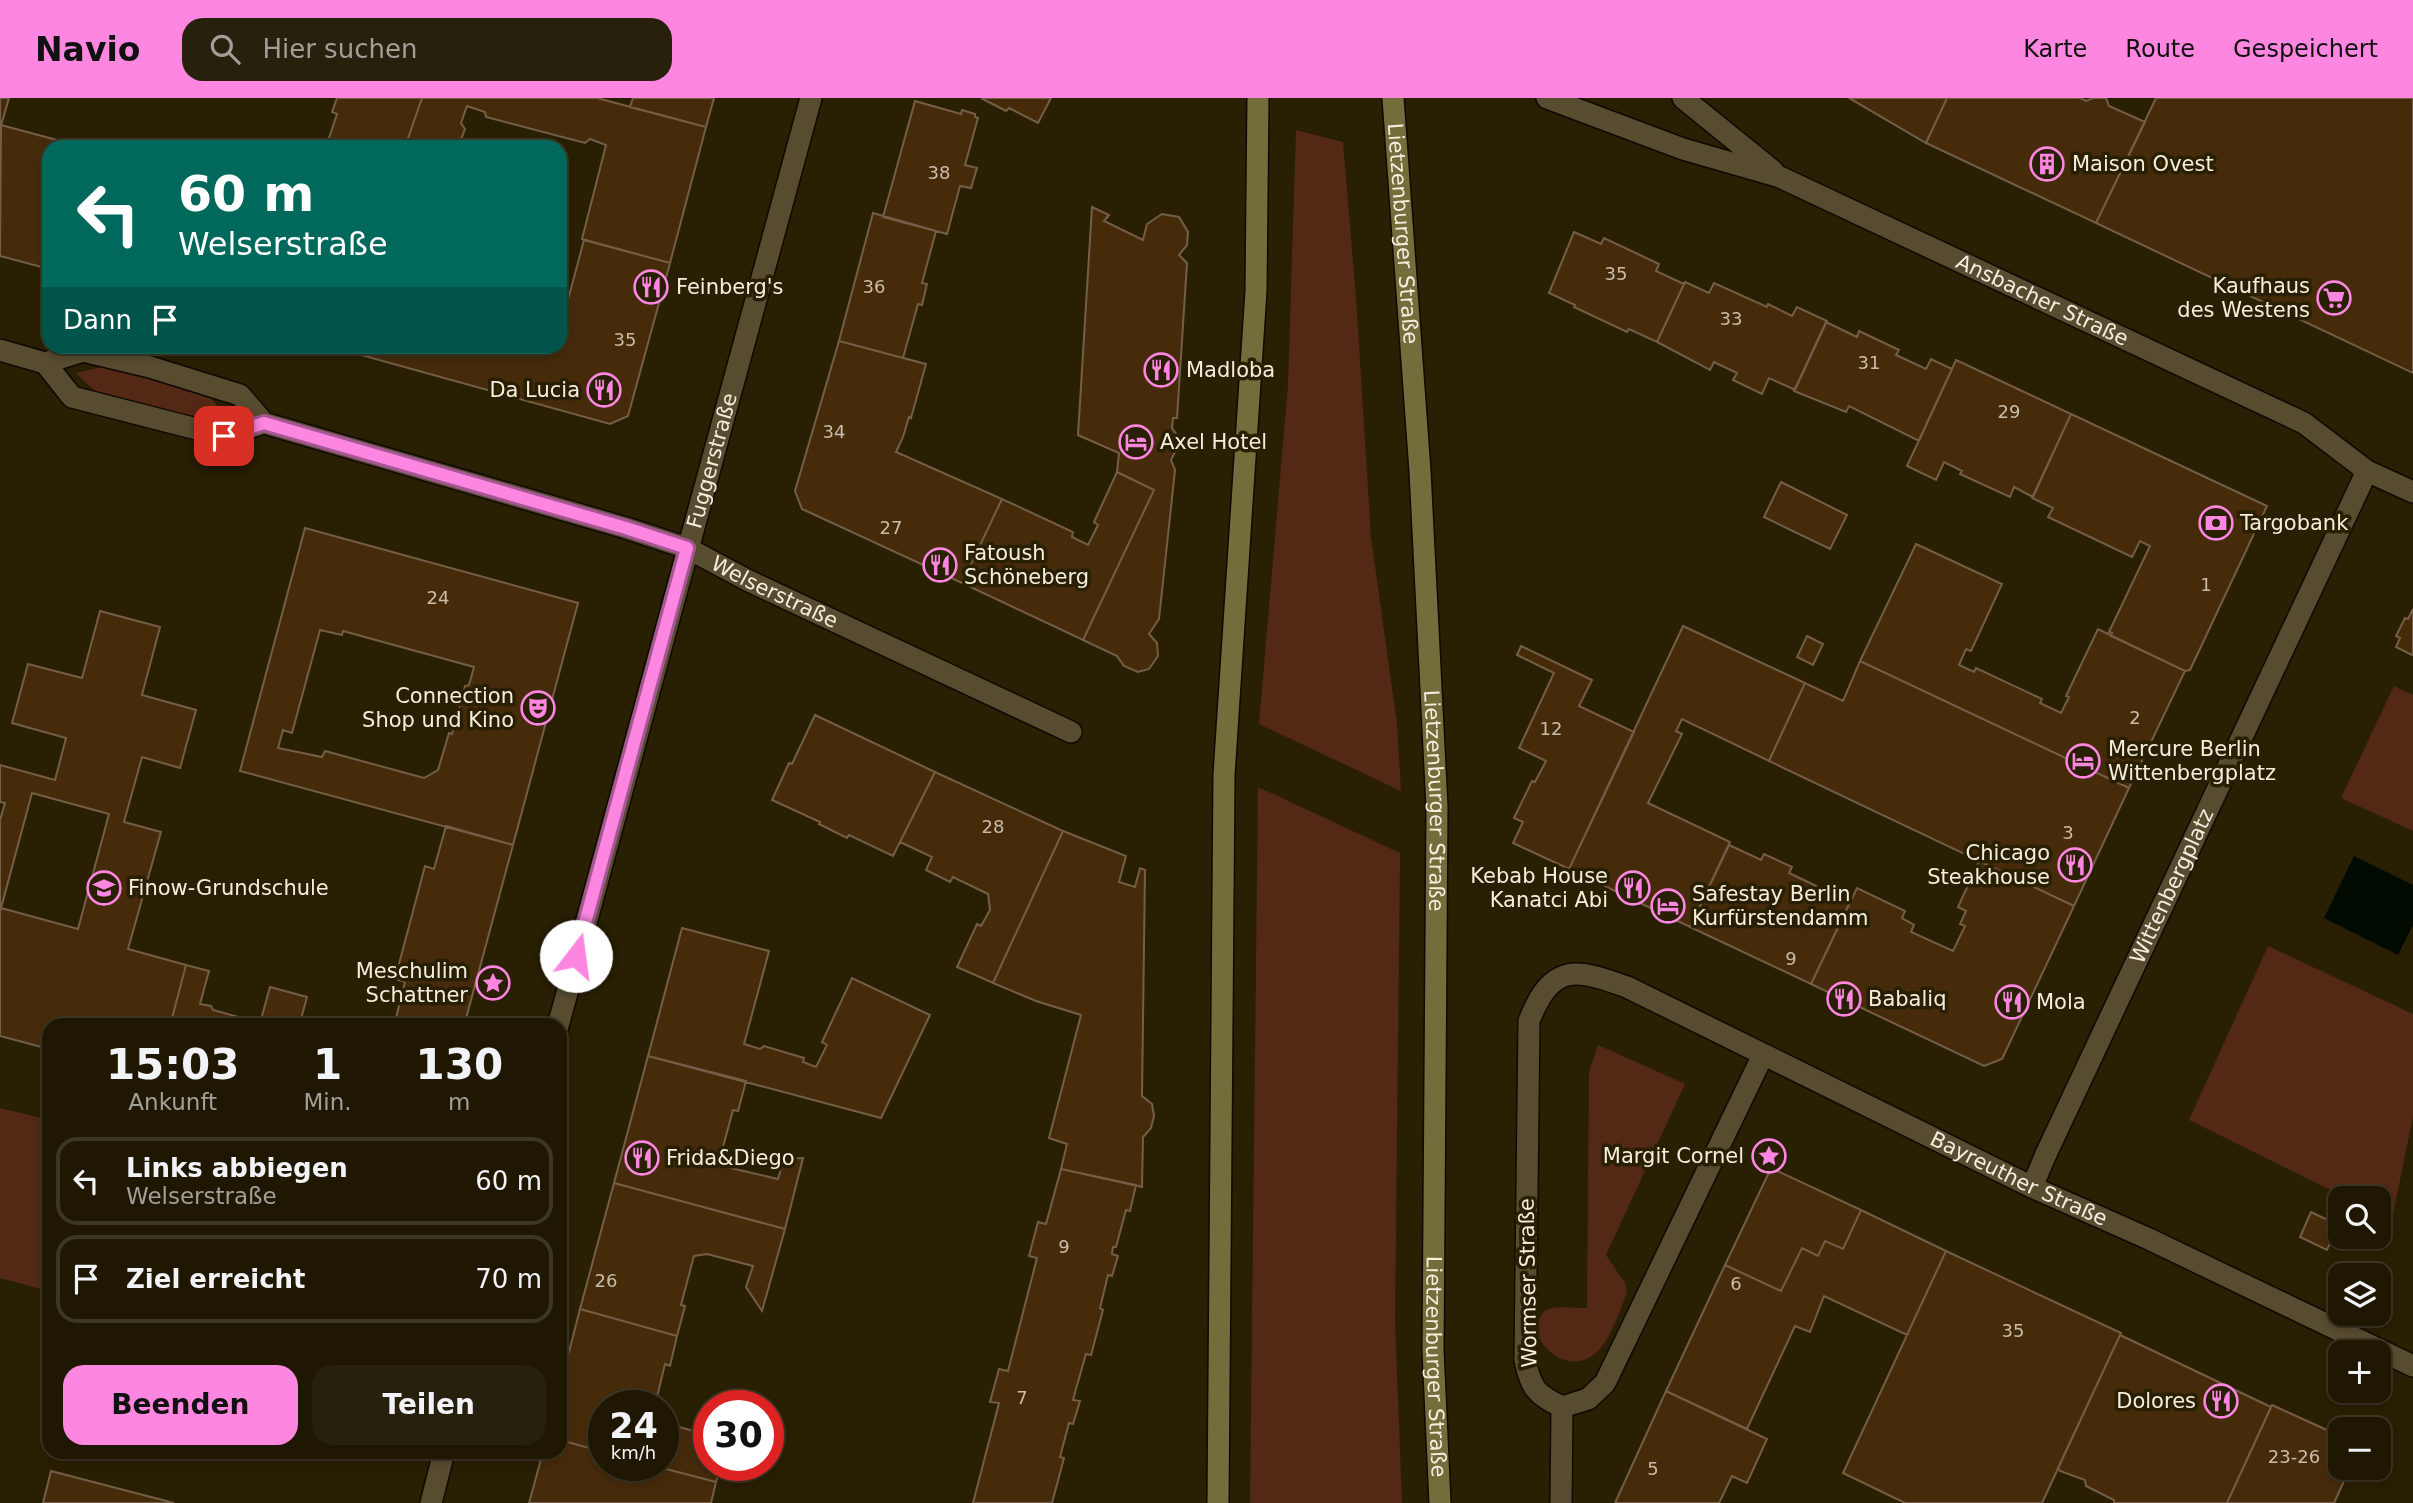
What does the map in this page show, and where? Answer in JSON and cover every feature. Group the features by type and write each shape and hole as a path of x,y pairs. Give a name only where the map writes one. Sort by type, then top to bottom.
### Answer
{"main road":[{"path":"1218,1503 1224,775 1256,291 1258,98"},
{"name":"Lietzenburger Straße","path":"1392,98 1420,471 1437,807 1433,1350 1440,1503"}],"street":[{"name":"Fuggerstraße","path":"560,1018 811,98"},
{"name":"Ansbacher Straße","path":"1547,98 1683,149 1780,177 2304,423 2367,471"},
{"name":"Ansbacher Straße","path":"1683,98 1780,177"},
{"path":"0,350 45,363 74,354"},
{"path":"45,363 72,397 224,436 264,423 240,395 150,367 96,354"},
{"name":"Welserstraße","path":"264,423 687,548 761,587 1071,732"},
{"path":"2367,471 2413,492"},
{"name":"Wittenbergplatz","path":"2032,1187 2367,471"},
{"name":"Wormser Straße","path":"1562,1407 1539,1396 1529,1381 1525,1360 1529,1021 1539,996 1559,977 1574,972 1600,977 1627,987"},
{"name":"Bayreuther Straße","path":"1627,987 2032,1187 2149,1239 2413,1366"},
{"path":"1561,1503 1562,1407 1588,1399 1605,1383 1763,1055"},
{"path":"431,1503 442,1459"}],"shaded area":[{"path":"1296,130 1343,142 1371,537 1397,724 1401,791 1259,724 1288,385"},
{"path":"105,366 211,398 222,412 206,420 97,393 76,373"},
{"path":"2394,686 2413,695 2413,831 2341,798"},
{"path":"1258,787 1400,853 1395,1320 1402,1503 1250,1503"},
{"path":"2354,856 2413,885 2413,925 2398,955 2324,918"},
{"path":"2268,946 2413,1014 2413,1116 2392,1220 2391,1186 2328,1186 2328,1189 2189,1120"},
{"path":"1598,1045 1685,1084 1606,1255 1625,1283 1627,1293 1603,1345 1586,1359 1573,1361 1561,1359 1550,1352 1538,1333 1538,1322 1544,1312 1553,1308 1587,1308 1589,1072"},
{"path":"0,1108 42,1118 42,1289 0,1278"}],"building":[{"path":"0,98 9,98 0,129"},
{"path":"337,98 422,98 407,140 328,140 337,114 332,112"},
{"path":"422,98 597,98 706,127 670,263 582,239 606,145 590,139 585,143 486,117 485,112 467,106 461,123 465,129 461,140 407,140"},
{"path":"633,98 714,98 706,127 630,107"},
{"path":"981,98 1051,98 1038,123"},
{"path":"1849,98 1947,98 1926,143"},
{"name":"Maison Ovest","path":"1947,98 2080,98 2086,101 2106,98 2109,106 2145,122 2096,223 1926,143"},
{"name":"Kaufhaus des Westens","path":"2156,98 2413,98 2413,373 2096,223"},
{"path":"915,101 961,114 962,110 975,114 978,118 965,165 977,168 971,188 960,186 947,234 883,217"},
{"path":"1,125 57,140 42,140 42,267 0,256"},
{"name":"Axel Hotel","path":"1092,207 1109,215 1104,221 1143,240 1147,224 1162,214 1179,217 1188,232 1187,245 1179,255 1187,263 1177,418 1173,418 1172,428 1179,444 1171,460 1175,470 1159,619 1149,634 1157,643 1158,656 1149,669 1138,672 1124,666 1117,656 1083,640 1154,490 1117,472 1119,453 1078,435"},
{"path":"873,213 936,231 922,283 927,284 922,305 918,304 903,358 839,341"},
{"path":"1574,232 1601,244 1604,238 1659,264 1656,271 1684,284 1657,342 1629,329 1627,332 1549,293"},
{"path":"584,240 670,263 628,416 610,424 358,354 567,354 567,304"},
{"path":"1685,282 1709,293 1714,283 1792,316 1797,307 1827,321 1795,390 1769,378 1762,394 1733,380 1737,373 1714,362 1710,370 1657,342"},
{"path":"1826,322 1857,337 1859,331 1899,350 1896,355 1926,369 1931,359 1952,369 1919,441 1849,406 1846,412 1794,391"},
{"path":"839,341 926,364 911,418 909,417 896,452 1002,499 962,583 802,509 795,491"},
{"path":"1956,360 2071,414 2033,497 2014,487 2010,497 1960,474 1962,471 1944,462 1936,480 1907,466"},
{"path":"2071,414 2267,506 2190,670 2185,671 2111,636 2112,633 2109,632 2150,546 2140,541 2132,557 2048,517 2053,508 2032,498"},
{"path":"1117,472 1154,490 1083,640 962,583 1002,499 1073,532 1072,537 1088,545 1098,525 1094,522"},
{"path":"1781,482 1847,515 1830,549 1764,517"},
{"path":"305,528 578,603 513,845 240,771","holes":["320,630 342,635 343,631 474,667 469,685 465,686 452,734 449,733 438,770 424,778 325,751 322,757 278,748 283,730 292,733"]},
{"path":"1916,544 2002,584 1971,651 1966,649 1959,665 1974,672 1976,668 2042,699 2040,703 2061,713 2069,697 2066,696 2098,629 2185,671 2129,788 1860,661"},
{"path":"2413,609 2412,655 2396,647 2400,638 2396,636"},
{"path":"100,611 160,627 142,695 196,710 180,768 142,757 124,822 161,832 128,949 186,965 172,1018 42,1018 42,1047 0,1036 0,820 5,803 0,802 0,765 55,780 66,738 12,723 28,664 82,678","holes":["32,793 109,814 78,929 1,908"]},
{"path":"1683,626 1805,683 1769,761 1682,719 1676,731 1682,734 1648,803 1730,842 1690,927 1569,869"},
{"path":"1807,636 1823,644 1813,665 1797,657"},
{"path":"1521,646 1592,680 1579,706 1634,732 1569,869 1513,843 1523,822 1514,818 1532,781 1535,782 1546,761 1519,748 1554,673 1517,655"},
{"path":"1860,661 2129,788 2074,906 1769,761 1805,683 1843,701"},
{"path":"815,715 935,772 893,856 849,835 847,838 772,800"},
{"path":"935,772 1063,831 993,983 957,967 977,924 981,926 990,910 988,894 953,877 950,882 926,870 932,857 900,842"},
{"path":"446,826 513,845 466,1018 396,1018 405,982 395,979 425,866 434,869"},
{"path":"1063,831 1126,856 1119,882 1135,887 1140,868 1145,870 1142,1096 1152,1104 1154,1116 1151,1128 1143,1137 1142,1187 1061,1169 1067,1144 1049,1138 1081,1015 1036,1001 993,983"},
{"path":"1729,845 1761,860 1764,854 1792,867 1789,873 1850,902 1811,984 1690,927"},
{"path":"1979,861 2074,906 2002,1059 1984,1066 1811,984 1857,888 1905,911 1902,918 1914,925 1911,932 1953,951 1965,926 1960,924 1966,911 1958,907"},
{"path":"682,928 769,951 744,1044 760,1049 764,1046 804,1058 803,1062 816,1067 827,1045 822,1042 852,978 930,1015 881,1118 648,1056"},
{"path":"186,965 209,971 200,1004 242,1018 172,1018"},
{"path":"270,987 307,997 301,1018 261,1018"},
{"path":"648,1056 746,1081 738,1111 733,1110 720,1158 731,1168 778,1179 784,1159 803,1158 785,1229 614,1183"},
{"path":"1771,1168 1861,1210 1843,1249 1825,1241 1818,1256 1802,1248 1781,1291 1725,1265"},
{"path":"1061,1169 1136,1185 1130,1211 1126,1210 1116,1247 1113,1247 1112,1254 1118,1256 1112,1276 1108,1275 1100,1308 1103,1310 1091,1355 1086,1354 1073,1400 1080,1401 1073,1424 1069,1423 1060,1457 1064,1458 1052,1503 973,1503 999,1403 990,1402 999,1369 1008,1371 1037,1258 1029,1256 1038,1222 1046,1224"},
{"path":"614,1183 785,1229 762,1311 746,1287 753,1266 707,1254 694,1256 681,1305 685,1306 677,1336 580,1309"},
{"path":"1861,1210 1946,1251 1907,1335 1824,1296 1810,1332 1795,1326 1747,1429 1666,1391 1725,1265 1781,1291 1802,1248 1818,1256 1825,1241 1843,1249"},
{"path":"2311,1212 2328,1220 2327,1250 2300,1237"},
{"path":"1946,1251 2121,1333 2042,1503 1905,1503 1843,1473"},
{"path":"580,1309 677,1336 670,1366 665,1364 659,1390 588,1390 588,1448 567,1442 567,1360"},
{"path":"2120,1335 2271,1407 2227,1503 2114,1503 2114,1500 2086,1486 2085,1480 2058,1468"},
{"path":"1666,1391 1767,1439 1747,1483 1732,1476 1719,1503 1615,1503"},
{"path":"2272,1405 2328,1431 2328,1480 2345,1480 2334,1503 2227,1503"},
{"path":"679,1427 693,1431 693,1476 679,1472"},
{"path":"567,1442 588,1448 588,1481 679,1481 679,1472 693,1476 693,1481 716,1482 711,1503 529,1503 541,1459 567,1459"},
{"path":"51,1471 174,1503 43,1503"}],"place":[{"name":"Maison Ovest","path":"2047,164"},
{"name":"Feinberg's","path":"651,287"},
{"name":"Kaufhaus des Westens","path":"2334,298"},
{"name":"Madloba","path":"1161,370"},
{"name":"Da Lucia","path":"604,390"},
{"name":"Axel Hotel","path":"1136,442"},
{"name":"Targobank","path":"2216,523"},
{"name":"Fatoush Schöneberg","path":"940,565"},
{"name":"Connection Shop und Kino","path":"538,708"},
{"name":"Mercure Berlin Wittenbergplatz","path":"2083,761"},
{"name":"Chicago Steakhouse","path":"2075,865"},
{"name":"Finow-Grundschule","path":"104,888"},
{"name":"Kebab House Kanatci Abi","path":"1633,888"},
{"name":"Safestay Berlin Kurfürstendamm","path":"1668,906"},
{"name":"Meschulim Schattner","path":"493,983"},
{"name":"Babaliq","path":"1844,999"},
{"name":"Mola","path":"2012,1002"},
{"name":"Margit Cornel","path":"1769,1156"},
{"name":"Frida&Diego","path":"642,1158"},
{"name":"Dolores","path":"2221,1401"}],"route":[{"path":"224,436 264,423 687,548 576,956"}]}
